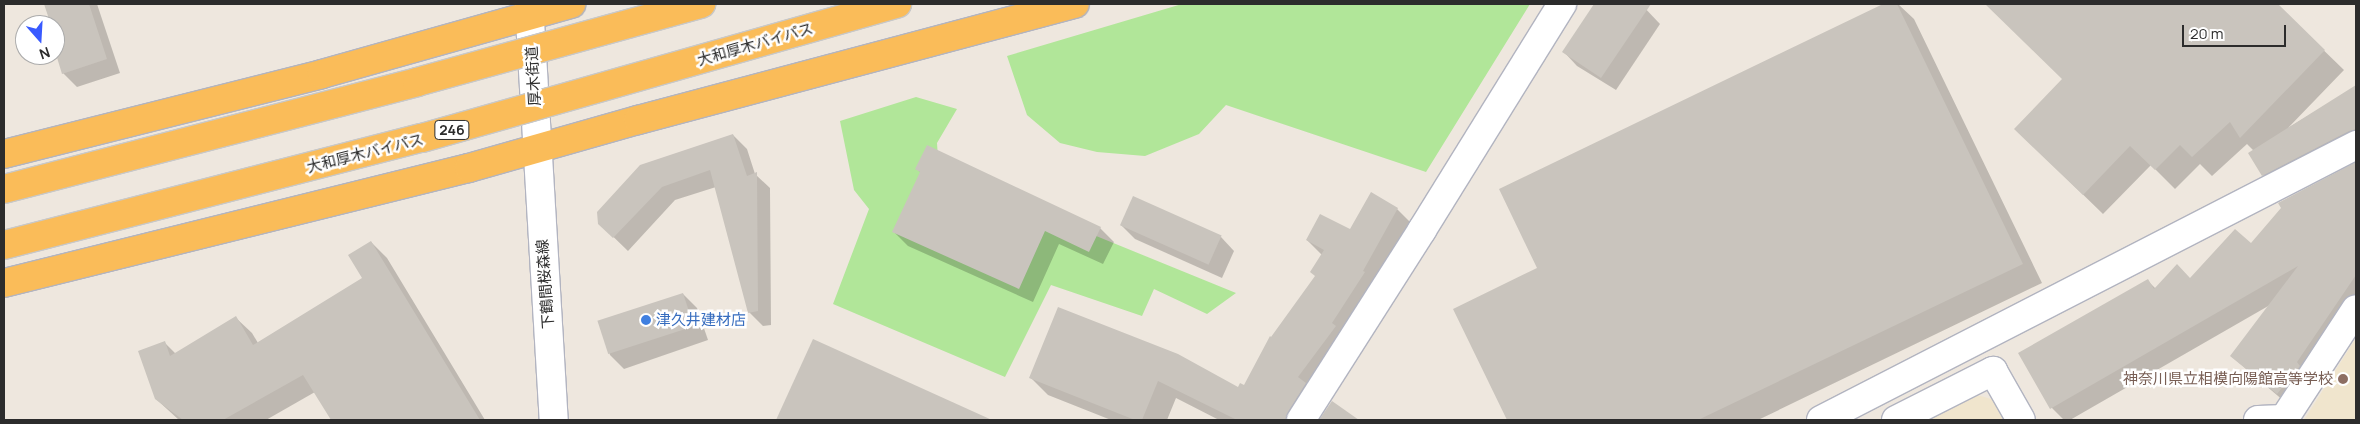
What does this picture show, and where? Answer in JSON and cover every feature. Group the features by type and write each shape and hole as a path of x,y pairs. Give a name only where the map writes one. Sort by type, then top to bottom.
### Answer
{"highway":[{"path":"4,154 322,74 529,9 571,4"},
{"path":"4,189 417,82 701,4"},
{"name":"大和厚木バイパス","path":"4,245 422,138 897,4"},
{"path":"4,283 459,170 1075,4"}],"street":[{"path":"1301,420 1422,230 1562,4"},
{"name":"厚木街道","path":"529,9 536,149"},
{"path":"1821,420 2356,145"},
{"name":"下鶴間桜森線","path":"536,149 554,420"},
{"path":"2258,420 2284,419 2356,309"},
{"path":"1896,420 1993,371 2021,420"}],"shaded area":[{"name":"神奈川県立相模向陽館高等学校","path":"2356,338 2356,420 2304,420"},
{"path":"1977,395 1995,400 2004,420 1927,420"}],"green space":[{"path":"1182,4 1530,4 1426,172 1226,105 1199,134 1145,156 1097,152 1060,143 1027,115 1007,56"},
{"path":"916,97 957,109 937,143 939,172 1236,293 1207,314 1154,289 1142,316 1051,285 1005,377 833,304 869,209 854,190 840,121"}],"building":[{"path":"44,4 89,4 107,59 62,74 59,65 65,65 65,15 48,15"},
{"path":"1594,4 1651,4 1601,78 1562,52"},
{"path":"1883,4 1897,4 2023,264 1698,420 1507,420 1453,309 1537,268 1499,189"},
{"path":"1985,4 2278,4 2325,50 2240,138 2230,122 2192,157 2180,145 2155,170 2130,146 2083,195 2014,129 2062,79"},
{"path":"2356,85 2356,129 2262,176 2248,153"},
{"path":"733,134 747,176 757,172 758,311 748,313 710,170 662,187 613,238 598,224 597,212 640,165"},
{"path":"927,145 1101,227 1089,252 1045,231 1019,289 892,232 920,172 915,169"},
{"path":"2356,162 2356,275 2297,362 2300,366 2277,394 2230,356 2298,266 2050,409 2018,353 2148,279 2154,289 2177,264 2190,278 2235,229 2251,243 2281,208 2278,203"},
{"path":"1371,192 1398,208 1363,271 1365,272 1332,323 1336,326 1298,377 1306,383 1288,412 1286,420 1237,420 1158,381 1142,420 1135,420 1029,378 1058,307 1178,354 1238,387 1240,383 1244,385 1270,336 1315,276 1310,272 1324,250 1306,240 1320,214 1350,229"},
{"path":"1133,196 1222,235 1209,265 1120,225"},
{"path":"371,241 480,420 331,420 303,375 223,420 183,420 155,399 138,351 165,341 170,356 236,316 253,345 362,278 348,255"},
{"path":"683,293 694,326 608,354 597,321"},
{"path":"813,339 992,420 776,420"},
{"path":"1332,401 1359,420 1319,420"}],"place":[{"name":"津久井建材店","path":"646,320"},
{"name":"神奈川県立相模向陽館高等学校","path":"2343,379"}]}
